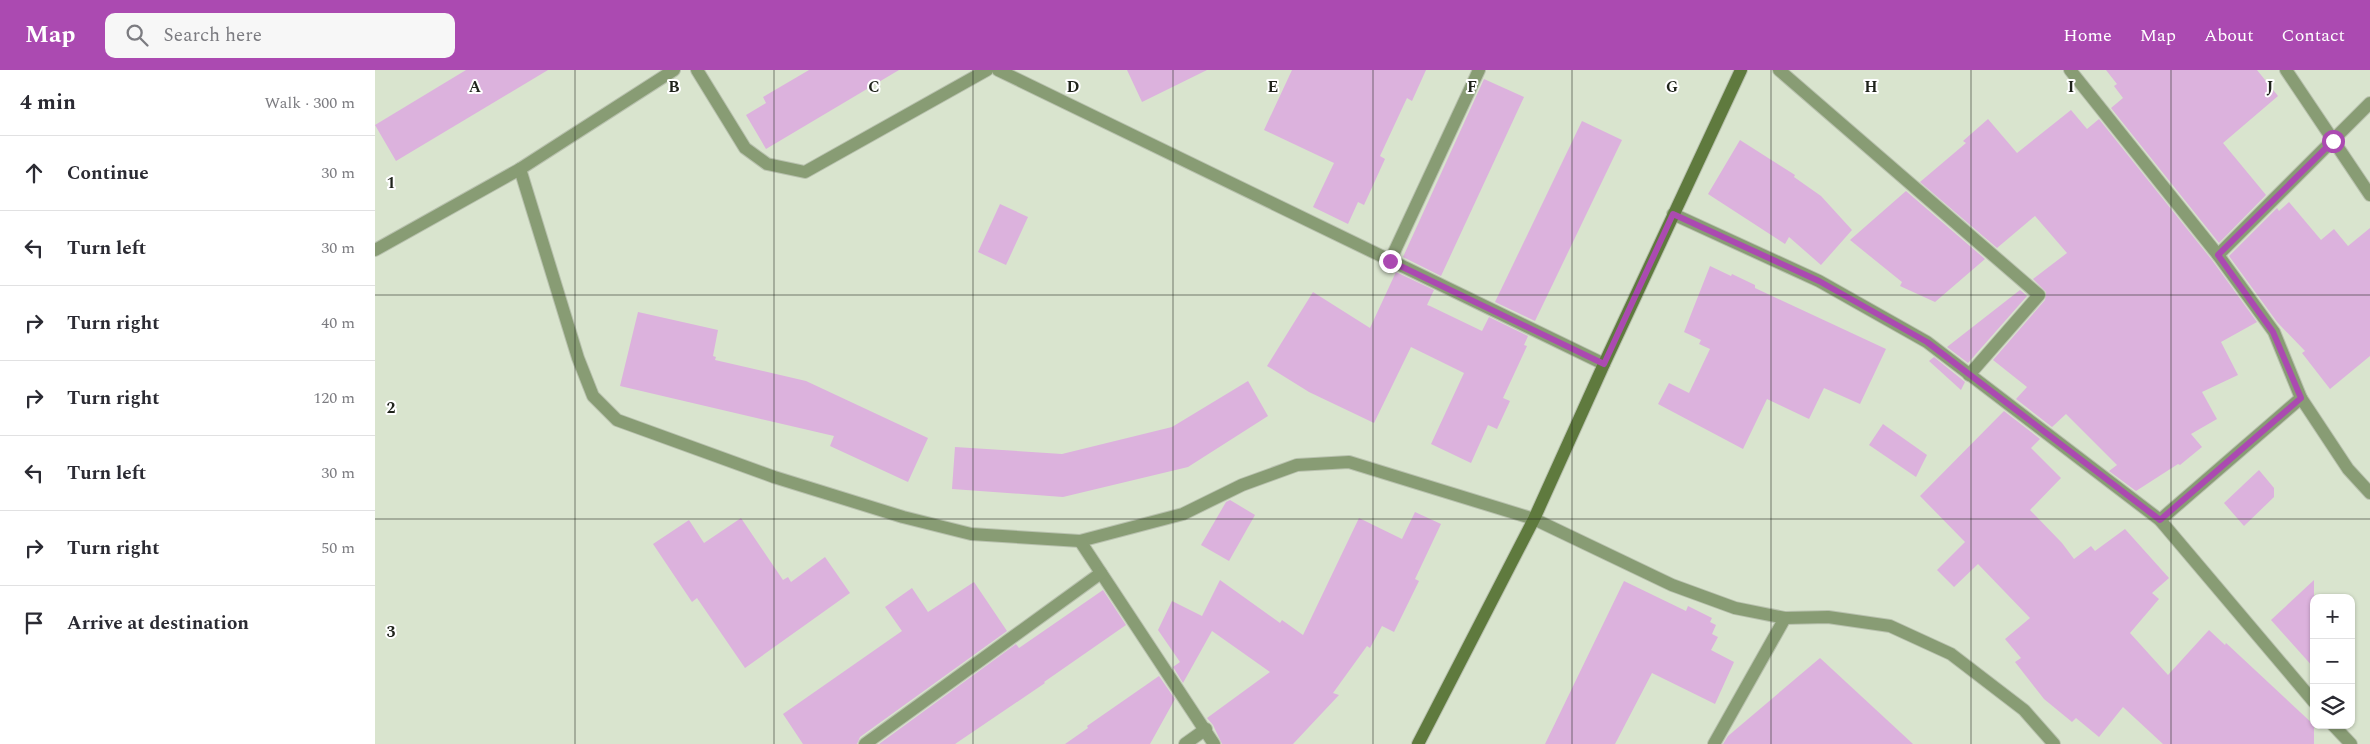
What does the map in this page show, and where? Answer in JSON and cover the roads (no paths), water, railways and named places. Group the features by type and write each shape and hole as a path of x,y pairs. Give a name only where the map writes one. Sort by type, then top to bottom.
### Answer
{"street":[{"path":"375,250 520,170 675,70"},
{"path":"697,70 745,148 767,164 805,172 987,70"},
{"path":"998,70 1604,364"},
{"path":"1390,261 1479,70"},
{"path":"1418,744 1534,519 1741,70"},
{"path":"1779,70 2039,295 1969,374"},
{"path":"2070,70 2218,255 2273,332 2301,398 2348,469 2370,494"},
{"path":"2286,70 2370,195"},
{"path":"2218,255 2370,103"},
{"path":"520,170 578,358 593,396 617,420 774,477 903,517 971,534 1080,541 1183,514 1242,485 1297,465 1349,462 1534,519 1672,585 1735,608 1785,618 1828,617 1890,626 1951,654 2024,710 2054,744"},
{"path":"1673,214 1819,281 1927,342 2160,520 2310,697"},
{"path":"2160,520 2301,398"},
{"path":"1080,541 1206,729 1214,744"},
{"path":"865,744 1101,573"},
{"path":"1715,744 1785,618"},
{"path":"1185,744 1206,729"},
{"path":"2337,729 2351,744"}]}
